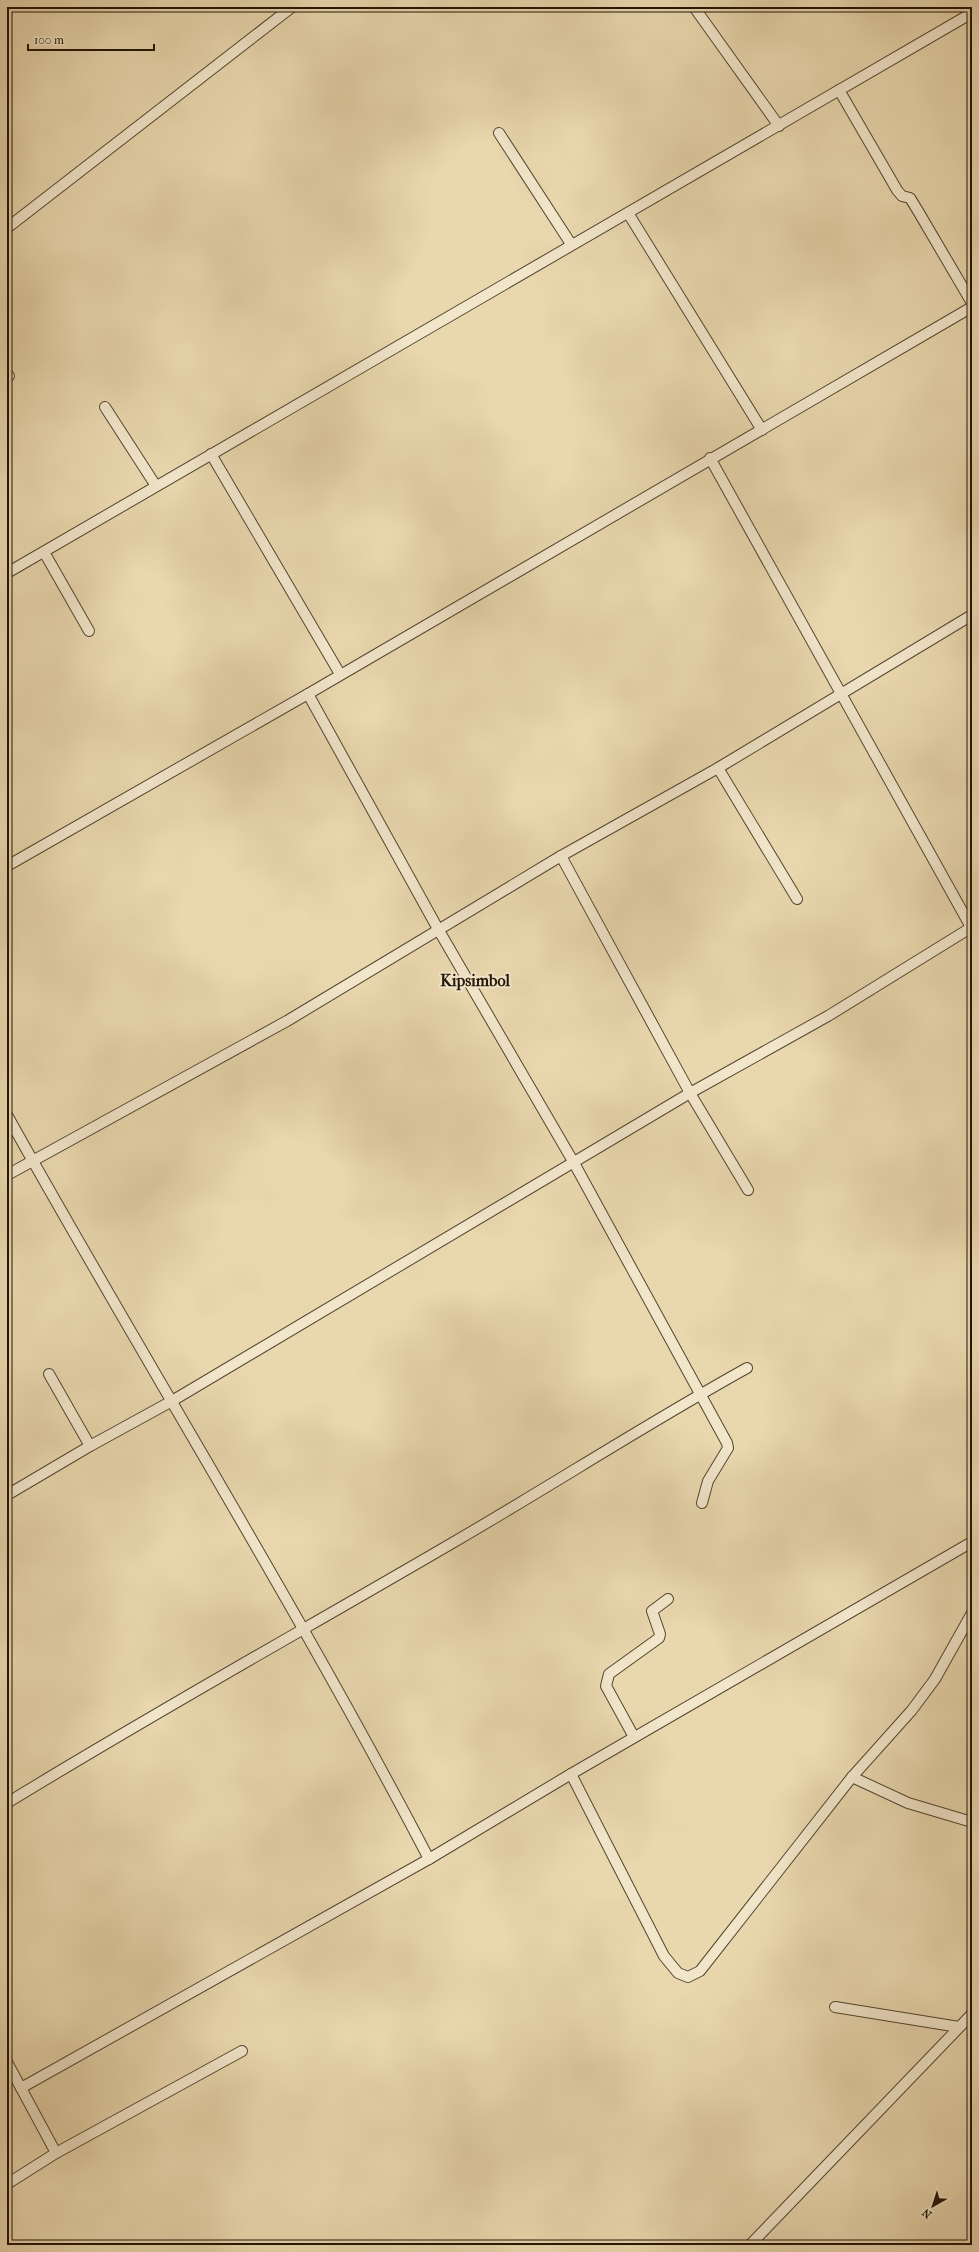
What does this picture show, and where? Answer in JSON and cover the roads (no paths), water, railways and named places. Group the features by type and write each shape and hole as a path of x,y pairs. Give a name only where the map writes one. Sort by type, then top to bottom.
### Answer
{"street":[{"path":"7,228 292,7"},
{"path":"694,7 779,126"},
{"path":"7,573 571,244 628,213 972,13"},
{"path":"839,90 897,190 902,196 910,198 972,303"},
{"path":"499,133 571,244"},
{"path":"628,213 762,430"},
{"path":"7,866 308,694 710,458 762,430 972,308"},
{"path":"105,407 156,486"},
{"path":"211,454 340,674"},
{"path":"7,1495 90,1446 172,1401 690,1093 828,1016 972,928 840,694 710,458"},
{"path":"44,552 89,631"},
{"path":"7,1175 286,1021 561,856 718,768 972,615"},
{"path":"308,694 438,929 574,1163 727,1443 728,1448 708,1481 702,1503"},
{"path":"718,768 797,900"},
{"path":"561,856 690,1093 748,1190"},
{"path":"7,1115 303,1628 429,1858"},
{"path":"7,1803 303,1628 461,1538 747,1368"},
{"path":"49,1374 90,1446"},
{"path":"21,2088 429,1858 634,1737 972,1542"},
{"path":"634,1737 606,1686 606,1679 609,1674 659,1638 660,1634 652,1611 668,1599"},
{"path":"571,1774 664,1956 678,1973 688,1977 700,1971 852,1777 912,1710 935,1679 972,1613"},
{"path":"852,1777 908,1803 972,1822"},
{"path":"835,2007 959,2027"},
{"path":"750,2245 972,2014"},
{"path":"7,2184 56,2153 242,2051"},
{"path":"7,2062 56,2153"}],"district":[{"name":"Kipsimbol","path":"475,980"}]}
